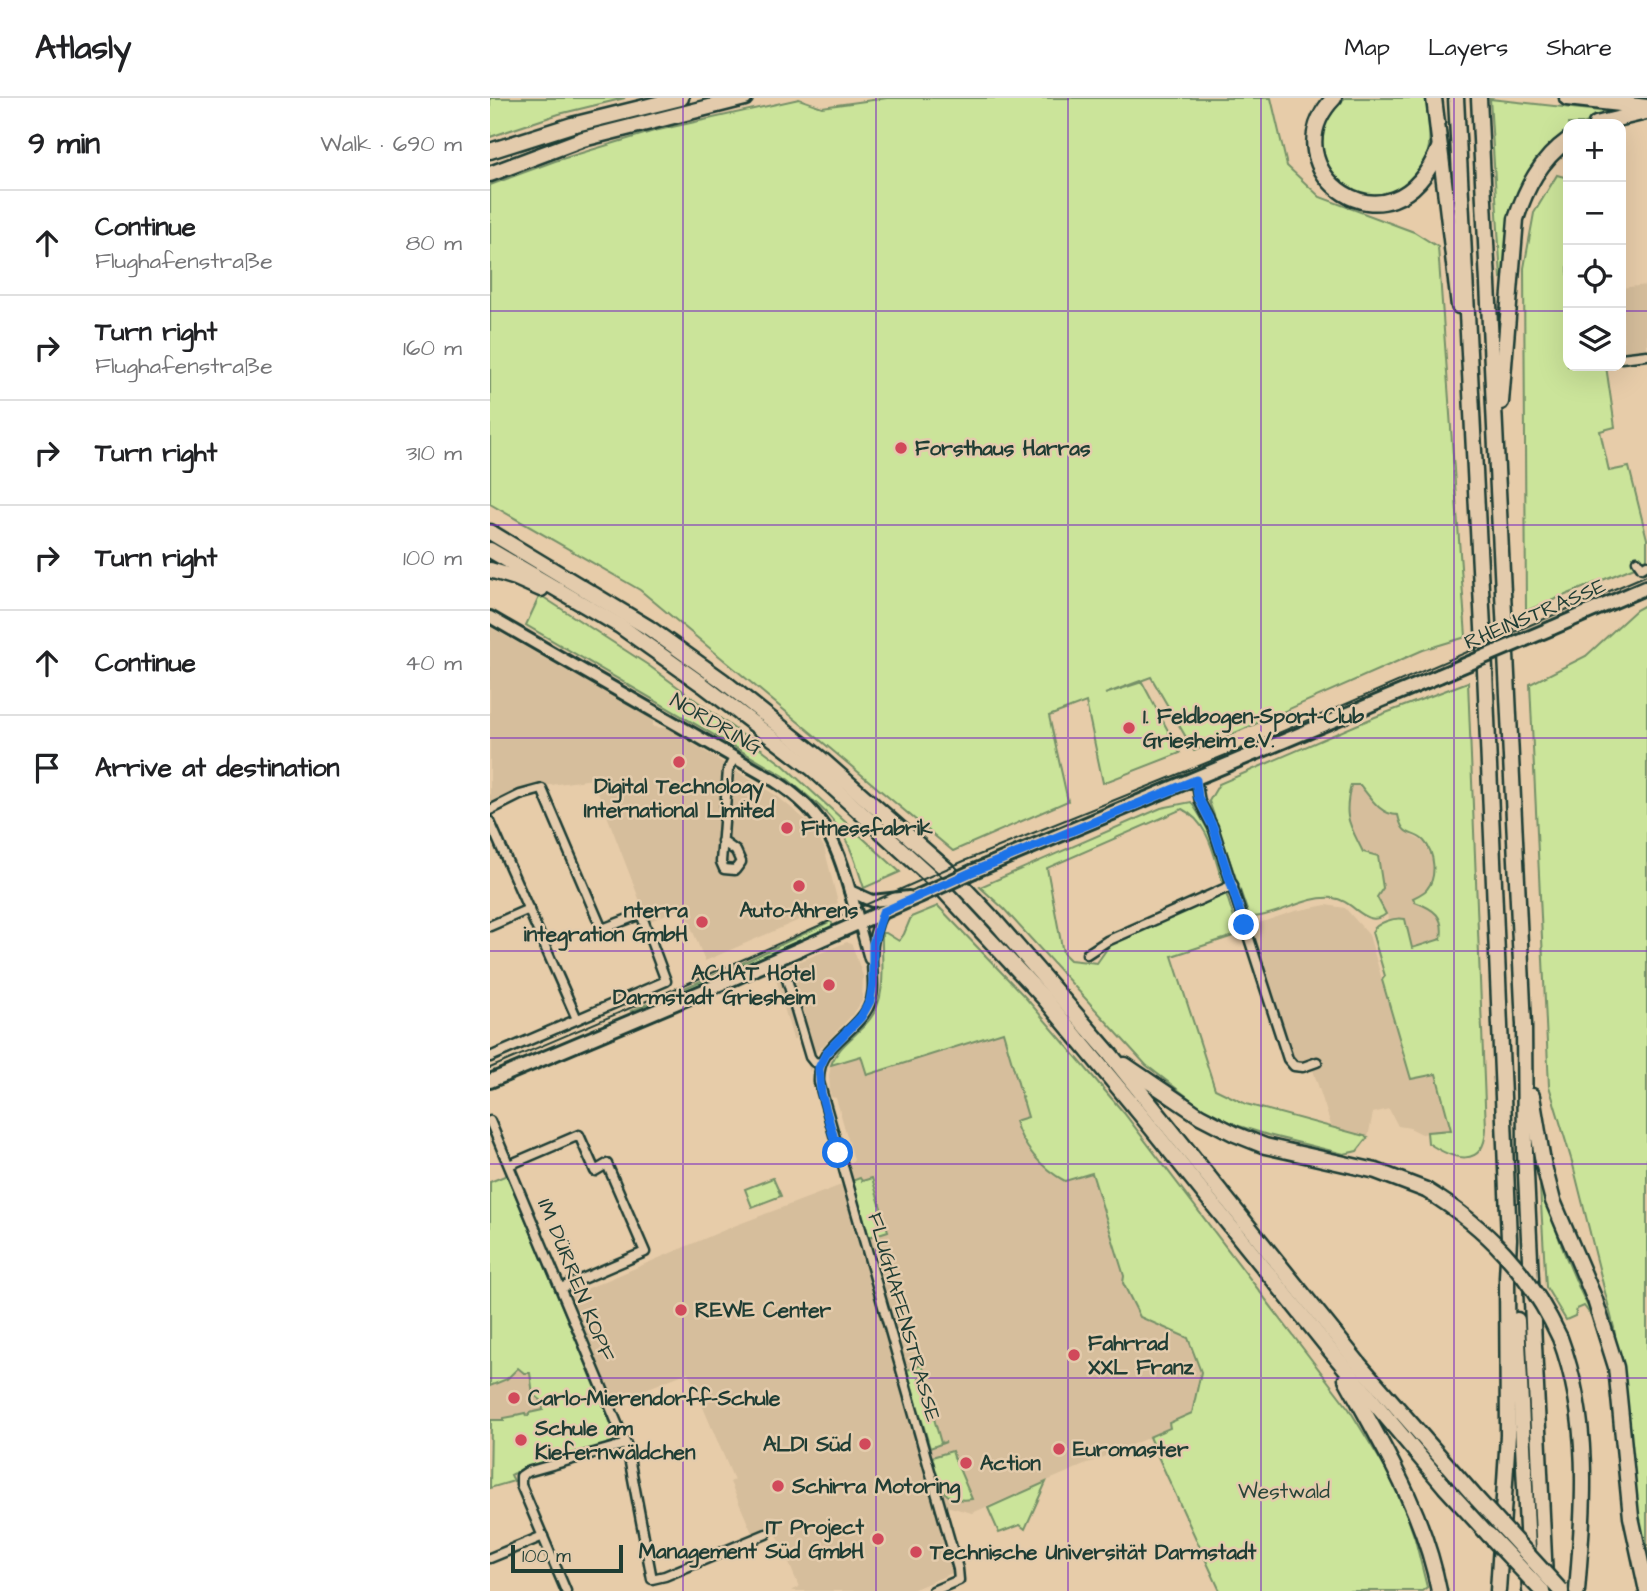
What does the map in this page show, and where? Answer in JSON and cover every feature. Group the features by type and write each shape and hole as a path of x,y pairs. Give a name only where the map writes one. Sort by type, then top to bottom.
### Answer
{"highway":[{"path":"490,151 572,125 681,98"},
{"path":"490,174 583,139 745,98"},
{"path":"1334,98 1322,113 1316,129 1315,155 1325,177 1348,196 1373,203 1401,197 1422,180 1439,147"},
{"path":"1434,98 1460,313 1470,366"},
{"path":"1456,98 1509,1239 1517,1311 1530,1591"},
{"path":"1479,98 1525,1046 1525,1152 1544,1591"},
{"path":"1567,98 1647,110"},
{"path":"490,161 634,110"},
{"path":"1615,119 1647,110"},
{"path":"1497,459 1514,227 1522,200 1536,174 1563,145"},
{"path":"490,532 649,628 742,694 821,759 947,870 995,921 1110,1054 1359,1364 1562,1591"},
{"path":"490,550 620,626 704,685 813,769 932,878 1044,998 1445,1487 1544,1591"},
{"path":"490,570 516,578 620,626"},
{"path":"1525,1046 1553,1201 1595,1300 1616,1367 1631,1517 1647,1591"},
{"path":"1110,1054 1200,1116 1235,1134 1265,1146 1376,1171 1426,1190 1465,1216 1510,1257 1536,1291 1560,1338 1576,1389 1583,1444 1583,1501 1577,1591"},
{"path":"1498,1591 1508,1435 1509,1239"},
{"path":"1330,1350 1407,1491 1424,1536 1439,1591"}],"main road":[{"name":"RHEINSTRASSE","path":"490,1081 974,871 1196,780 1647,587"},
{"name":"NORDRING","path":"490,617 785,787 814,813 835,844 859,923"},
{"path":"850,891 872,901 919,896"}],"street":[{"path":"1626,357 1647,355"},
{"path":"1637,561 1642,568 1647,565"},
{"path":"722,841 728,770 734,758"},
{"path":"1196,780 1200,802 1213,827 1233,885 1288,1059 1294,1066 1299,1067 1317,1062"},
{"path":"490,810 520,795 542,789 601,927 605,928 641,914 666,981 490,1057"},
{"path":"491,825 577,1019"},
{"path":"1087,954 1107,940 1233,885"},
{"path":"490,926 529,909"},
{"path":"786,976 810,1057 814,1062 821,1063 831,1047 866,1012 872,995 874,937 883,912"},
{"path":"859,923 872,969"},
{"name":"FLUGHAFENSTRASSE","path":"821,1063 819,1078 824,1107 951,1542 959,1580 933,1591"},
{"name":"IM DÜRREN KOPF","path":"490,1121 626,1444 652,1579 765,1534"},
{"path":"509,1165 579,1135 595,1171 607,1164 645,1252 561,1288"},
{"path":"566,1591 520,1477 527,1472 626,1444"},
{"path":"490,1558 543,1536"}],"shaded area":[{"path":"1647,285 1647,350 1626,354 1626,308 1626,287"},
{"path":"490,627 653,720 653,727 667,728 777,796 808,822 824,847 838,903 705,961 683,907 648,922 593,779 523,789 490,804"},
{"path":"1350,785 1360,785 1382,810 1398,815 1399,824 1412,836 1424,842 1433,860 1433,875 1427,890 1415,902 1437,912 1443,934 1441,939 1412,948 1405,919 1391,921 1386,914 1377,897 1363,852 1349,827 1346,808"},
{"path":"1326,905 1345,908 1369,935 1411,1079 1436,1073 1452,1130 1422,1134 1398,1126 1389,1109 1373,1113 1368,1137 1332,1128 1312,1067 1318,1065 1315,1056 1294,1063 1250,926 1295,911"},
{"path":"847,942 852,945 863,976 862,1001 815,1054 810,1072 798,1038 793,1039 774,972"},
{"path":"1003,1032 1028,1117 1050,1173 1064,1181 1092,1173 1124,1276 1123,1283 1140,1317 1188,1338 1201,1372 1192,1413 1169,1423 1171,1428 972,1513 950,1507 937,1511 943,1531 941,1535 952,1563 952,1573 910,1591 791,1591 799,1587 773,1525 752,1533 730,1482 734,1480 688,1372 614,1402 570,1296 734,1226 852,1181 848,1166 854,1160 836,1098 831,1097 830,1093 831,1065 861,1056 867,1075"},
{"name":"Schule am Kiefernwäldchen","path":"519,1368 530,1373 533,1394 542,1401 557,1458 526,1467 511,1475 514,1481 490,1488 490,1386 507,1379"}],"green space":[{"path":"490,98 625,98 559,114 490,137"},
{"path":"887,98 1271,98 1287,166 1320,197 1414,232 1438,247 1466,637 1423,650 1194,751 1151,677 1105,694 1142,682 1180,753 1103,783 1086,702 1049,716 1068,801 953,851 640,590 490,504 490,185 555,161 654,131 799,99 822,107"},
{"path":"1345,98 1426,98 1429,146 1424,162 1412,180 1385,193 1364,194 1346,186 1332,173 1324,155 1322,135 1329,116"},
{"path":"1490,99 1617,113 1598,119 1563,119 1563,136 1536,164 1518,196 1512,214 1504,277 1501,278"},
{"path":"1557,175 1563,177 1563,371 1607,371 1615,427 1600,431 1609,471 1629,467 1647,539 1647,562 1526,611 1524,268 1534,213"},
{"path":"540,595 648,665 783,765 900,872 864,888 850,848 837,826 819,806 784,776 526,625"},
{"path":"1647,604 1647,1563 1639,1526 1614,1328 1573,1165 1549,1086 1530,684 1586,656 1636,610"},
{"path":"1468,682 1486,1129 1479,1151 1473,1156 1465,1157 1447,1153 1428,1143 1427,1132 1451,1130 1436,1074 1411,1079 1382,980 1385,976 1372,932 1382,923 1405,919 1412,948 1441,939 1442,931 1437,914 1415,902 1413,898 1426,890 1432,878 1432,858 1428,846 1403,828 1398,815 1381,809 1360,785 1351,785 1349,820 1363,852 1378,856 1383,888 1377,897 1386,914 1372,919 1340,900 1323,898 1252,917 1248,913 1209,801 1219,784 1375,717"},
{"path":"1191,802 1219,854 1223,884 1205,832 1191,815 1182,809 1047,868 1063,953 1070,960 1097,963 1111,943 1226,893 1239,934 1172,956 1215,1089 1246,1104 1368,1137 1357,1151 1344,1154 1268,1135 1236,1125 1203,1109 1146,1065 1004,909 980,887 1161,808"},
{"name":"Westwald","path":"938,906 1025,997 1124,1113 1349,1409 1398,1489 1415,1539 1427,1587 1422,1591 1220,1591 1149,1437 1170,1428 1169,1423 1192,1413 1201,1372 1188,1338 1140,1317 1123,1283 1124,1276 1092,1173 1065,1181 1041,1163 1028,1148 1015,1121 1028,1117 1003,1032 867,1075 861,1056 831,1065 838,1052 876,1010 883,966 882,933 899,941 911,917"},
{"path":"831,921 833,926 767,957 633,1015 631,1011 738,965"},
{"path":"1539,1170 1562,1247 1595,1321 1584,1306 1577,1309 1575,1316 1566,1320 1546,1287"},
{"path":"507,1175 616,1436 612,1443 526,1467 511,1475 514,1481 490,1488 491,1420 504,1420 525,1413 526,1416 543,1410 542,1401 533,1394 530,1373 524,1373 518,1368 507,1379 490,1386 490,1182"},
{"path":"773,1178 781,1196 752,1207 745,1189"},
{"path":"860,1178 862,1181 872,1178 888,1231 869,1237 852,1181"},
{"path":"922,1365 926,1376 919,1378 922,1387 925,1387 941,1443 946,1442 930,1448 907,1370"},
{"path":"952,1451 972,1499 953,1498 947,1495 939,1483 932,1457"},
{"path":"1046,1482 1025,1529 1020,1525 999,1533 988,1508"}],"tram line":[{"path":"490,1068 964,861 1248,746 1647,575"}],"place":[{"name":"Forsthaus Harras","path":"901,448"},
{"name":"1. Feldbogen-Sport-Club Griesheim e.V.","path":"1129,728"},
{"name":"Digital Technology International Limited","path":"679,762"},
{"name":"Fitnessfabrik","path":"787,828"},
{"name":"Auto-Ahrens","path":"799,886"},
{"name":"nterra integration GmbH","path":"702,922"},
{"name":"ACHAT Hotel Darmstadt Griesheim","path":"829,985"},
{"name":"REWE Center","path":"681,1310"},
{"name":"Fahrrad XXL Franz","path":"1074,1355"},
{"name":"Carlo-Mierendorff-Schule","path":"514,1398"},
{"name":"Schule am Kiefernwäldchen","path":"521,1440"},
{"name":"ALDI Süd","path":"865,1444"},
{"name":"Euromaster","path":"1059,1449"},
{"name":"Action","path":"966,1463"},
{"name":"Schirra Motoring","path":"778,1486"},
{"name":"IT Project Management Süd GmbH","path":"878,1539"},
{"name":"Technische Universität Darmstadt","path":"916,1552"}],"route":[{"path":"838,1153 821,1093 819,1068 831,1047 866,1012 872,995 873,944 883,912 974,871 1196,780 1198,797 1213,827 1244,925"}]}
